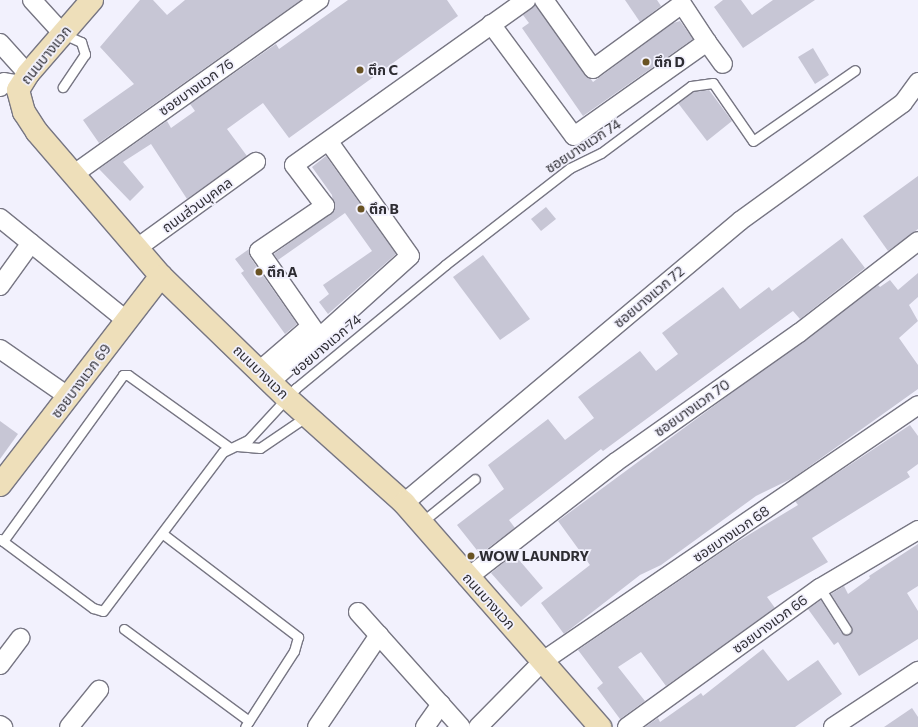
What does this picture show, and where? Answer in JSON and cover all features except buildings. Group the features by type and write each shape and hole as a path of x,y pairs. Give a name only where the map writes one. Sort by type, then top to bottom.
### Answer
{"main road":[{"name":"ถนนบางแวก","path":"92,0 63,34 11,81 24,112 37,132 161,276 286,397 404,503 422,522 467,578 543,661 600,727"},
{"name":"ซอยบางแวก 69","path":"0,485 161,276"}],"street":[{"path":"32,0 63,34"},
{"name":"ซอยบางแวก 76","path":"74,174 319,0"},
{"path":"315,333 259,250 325,206 294,165 329,142 526,0"},
{"path":"491,24 574,136 716,53 685,2 593,69 544,0"},
{"path":"0,43 11,81"},
{"path":"910,103 918,82"},
{"name":"ซอยบางแวก 72","path":"404,503 740,221 910,103"},
{"path":"264,376 315,333 330,326 410,256 329,142"},
{"name":"ถนนส่วนบุคคล","path":"137,248 256,162"},
{"path":"0,218 126,320"},
{"name":"ซอยบางแวก 70","path":"467,578 616,462 798,333 918,241"},
{"path":"0,286 31,244"},
{"path":"0,349 69,397"},
{"name":"ซอยบางแวก 68","path":"478,727 543,661 918,405"},
{"name":"ซอยบางแวก 66","path":"627,727 820,588 918,530"},
{"path":"358,612 461,727"},
{"path":"316,727 379,635"},
{"path":"0,666 20,638"},
{"path":"833,727 918,671"},
{"path":"70,727 99,690"},
{"path":"425,727 441,704"}],"lane":[{"path":"63,34 81,42 85,54 64,87"},
{"name":"ซอยบางแวก 74","path":"286,397 445,265 570,168 602,153 691,86 713,83 753,141 856,70"},
{"path":"286,397 251,438 233,447 221,454 111,603 98,611 2,540 123,375 128,375 233,447 260,448 307,416"},
{"path":"422,522 475,479"},
{"path":"124,630 247,724 296,647 298,637 163,534"},
{"path":"820,588 846,629"}],"place":[{"name":"ตึก D","path":"646,62"},
{"name":"ตึก C","path":"360,70"},
{"name":"ตึก B","path":"361,209"},
{"name":"ตึก A","path":"259,272"},
{"name":"WOW LAUNDRY","path":"471,556"}]}
